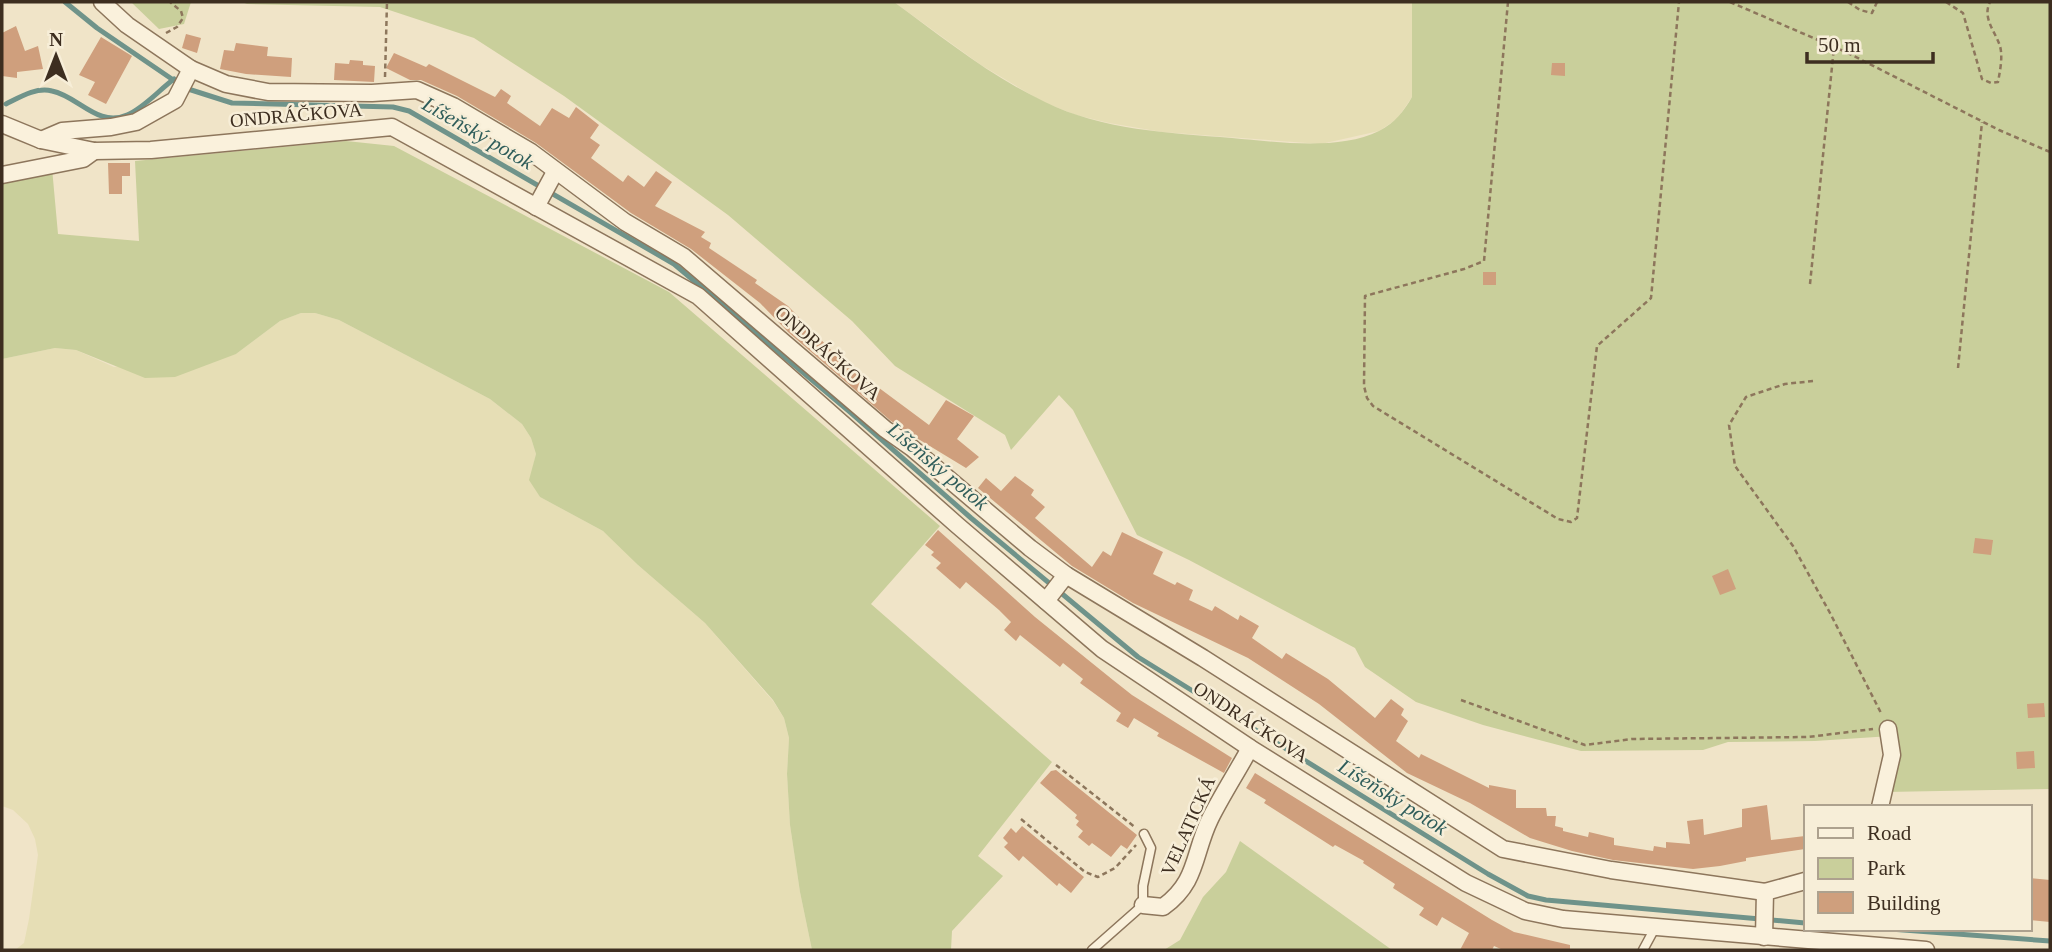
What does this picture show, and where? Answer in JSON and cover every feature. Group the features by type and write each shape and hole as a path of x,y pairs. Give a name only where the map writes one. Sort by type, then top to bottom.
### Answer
{"street":[{"name":"ONDRÁČKOVA","path":"102,2 189,74 258,91 324,93 406,89 425,92 502,134 531,152 545,190 698,296 1056,588 1203,658 1503,849 1611,870 1765,892 1804,881"},
{"path":"41,140 62,131 136,122 179,97 189,74"},
{"name":"ONDRÁČKOVA","path":"2,124 41,140 94,150 151,150 392,127 625,222 695,265 885,429 912,448 1030,548 1102,649 1250,748 1466,883 1535,914 1563,919 1656,926 1765,924 1852,947 1926,950"},
{"path":"2,175 83,159 94,150"},
{"path":"1880,805 1892,755 1888,729"},
{"name":"VELATICKÁ","path":"1143,905 1163,907 1179,896 1192,872 1209,821 1250,748"},
{"path":"1765,892 1765,924"}],"lane":[{"name":"VELATICKÁ","path":"1143,905 1143,886 1151,848 1144,834"},
{"path":"1092,950 1143,905"},
{"path":"1643,950 1656,926"}],"path":[{"path":"162,49 168,30 177,27 183,18 181,11 170,2"},
{"path":"387,2 384,69 387,91"},
{"path":"1508,2 1484,261 1365,296 1364,386 1367,398 1373,406 1558,519 1571,522 1577,518 1597,346 1651,298 1678,2"},
{"path":"1730,2 1835,47 2050,152"},
{"path":"1847,2 1872,13 1877,2"},
{"path":"1946,2 1963,13 1982,79 1991,83 1998,82 2001,59 2000,48 1990,25 1987,9 1990,2"},
{"path":"1810,284 1835,47"},
{"path":"1958,368 1982,121"},
{"path":"1813,381 1785,384 1746,397 1729,425 1735,466 1793,546 1888,729"},
{"path":"1461,700 1585,745 1632,739 1808,737 1869,731"},
{"name":"VELATICKÁ","path":"1021,820 1085,872 1098,877 1115,868 1144,834 1056,765"}],"shaded area":[{"path":"894,2 1412,2 1412,97 1397,119 1379,131 1321,144 1162,132 1109,123 1076,115 1043,102 981,65"},
{"path":"301,313 315,313 339,320 490,399 522,424 531,438 536,454 530,480 540,497 603,531 623,548 638,565 705,623 773,701 784,718 789,738 787,774 790,825 812,950 15,950 24,943 38,855 28,824 13,810 2,806 2,359 55,348 76,350 114,367 236,354 280,321"}],"green space":[{"path":"131,2 191,2 184,24 159,29"},
{"path":"242,2 894,2 948,42 1025,92 1089,119 1136,129 1307,144 1363,137 1385,128 1402,112 1412,97 1412,2 2050,2 2050,789 1886,792 1891,736 1815,741 1728,742 1703,750 1581,751 1483,725 1416,702 1365,667 1355,648 1137,535 1073,410 1059,395 1011,450 1005,435 895,366 852,321 728,215 564,96 474,38 380,7"},
{"path":"346,141 394,146 669,292 940,526 871,604 1052,762 978,856 1003,876 952,931 951,950 812,950 790,825 787,774 789,738 784,718 773,700 705,623 603,531 540,497 529,480 536,454 531,438 522,424 490,399 339,320 315,313 301,313 280,321 236,354 175,377 145,378 76,350 55,348 2,359 2,179 52,168 58,234 139,241 135,161"},
{"path":"1240,841 1392,950 1164,950 1180,940 1203,897 1226,872"}],"building":[{"path":"16,26 25,51 38,46 43,69 17,72 17,78 2,76 2,33"},
{"path":"186,34 201,38 197,53 182,48"},
{"path":"101,37 132,56 106,104 88,95 95,82 79,75"},
{"path":"236,43 268,47 267,56 292,58 291,77 220,69 224,50 234,51"},
{"path":"394,53 426,67 429,64 495,97 501,89 511,96 507,103 540,126 552,108 569,118 576,107 599,125 590,138 600,145 591,158 623,182 628,175 644,187 656,171 672,182 655,206 705,232 701,237 711,243 709,248 757,280 755,283 788,306 833,352 929,425 946,400 974,416 957,439 979,457 966,468 891,421 788,332 760,303 691,249 631,213 536,143 457,96 421,80 410,80 386,68"},
{"path":"350,60 375,66 374,82 334,80 335,63 349,64"},
{"path":"1552,63 1565,63 1565,76 1551,75"},
{"path":"108,163 130,163 130,176 122,176 122,194 109,194"},
{"path":"1483,272 1496,272 1496,285 1483,285"},
{"path":"1015,476 1034,490 1031,495 1045,507 1035,518 1092,567 1103,551 1111,556 1122,532 1163,552 1153,574 1193,590 1189,600 1212,611 1215,606 1238,620 1240,615 1259,626 1252,638 1282,659 1286,653 1328,679 1375,718 1391,699 1404,709 1401,715 1408,721 1396,741 1419,758 1421,754 1489,788 1489,785 1516,790 1516,808 1546,808 1547,816 1556,816 1555,826 1563,828 1563,831 1588,837 1589,832 1614,838 1614,845 1653,851 1654,846 1666,848 1666,842 1690,844 1687,821 1703,819 1704,835 1742,827 1742,809 1767,805 1771,840 1804,836 1804,849 1693,869 1613,860 1530,838 1470,803 1407,773 1319,704 1248,658 1133,603 1072,566 978,488 986,478 1001,491"},
{"path":"938,530 1035,617 1132,695 1232,758 1224,773 1157,736 1159,733 1134,718 1128,728 1116,721 1121,713 1080,683 1083,679 1063,663 1060,667 1020,635 1016,641 1004,630 1011,622 999,610 966,582 960,589 936,568 941,563 931,555 934,552 925,545"},
{"path":"1975,538 1993,540 1991,555 1973,553"},
{"path":"1728,569 1736,589 1720,595 1712,576"},
{"path":"2044,703 2045,717 2028,718 2027,704"},
{"path":"2034,751 2035,768 2017,769 2016,752"},
{"path":"1056,770 1137,835 1127,849 1121,845 1111,857 1092,843 1089,846 1078,837 1083,831 1076,825 1079,821 1075,818 1077,815 1040,783 1051,771"},
{"path":"1255,773 1492,920 1514,932 1570,945 1570,950 1503,950 1494,946 1492,950 1460,950 1469,933 1442,917 1437,926 1419,915 1424,908 1393,888 1395,884 1363,863 1364,861 1335,845 1333,847 1264,803 1266,800 1246,788"},
{"path":"1022,826 1084,877 1071,893 1059,883 1057,886 1023,856 1019,861 1004,847 1008,843 1003,838 1011,828 1016,833"},
{"path":"2031,878 2050,880 2050,922 2031,920"}],"waterway":[{"name":"Líšeňský potok","path":"65,2 97,28 185,88 232,103 393,107 409,111 674,264 1138,657 1488,874 1528,896 1546,900 1804,923"},
{"path":"6,104 28,93 46,90 61,94 97,114 117,118 139,108 174,79"},
{"name":"Líšeňský potok","path":"1917,931 2050,941"}]}
